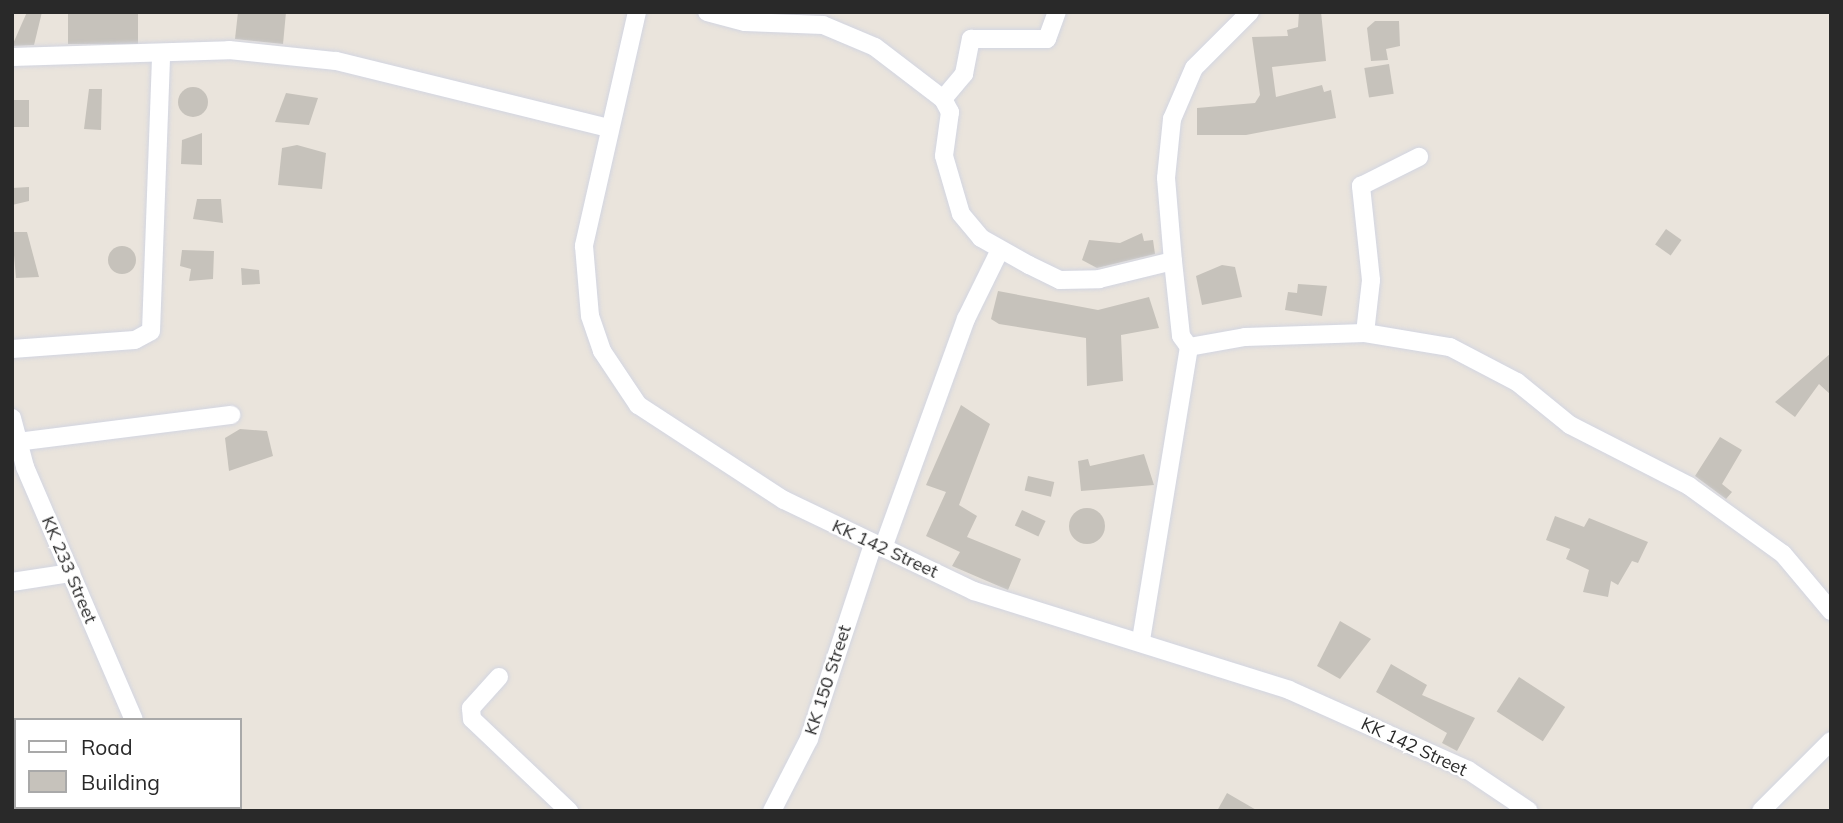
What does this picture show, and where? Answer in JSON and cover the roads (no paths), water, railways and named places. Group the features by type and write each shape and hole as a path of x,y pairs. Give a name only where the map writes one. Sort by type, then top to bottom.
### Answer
{"street":[{"name":"KK 142 Street","path":"637,12 608,128 584,246 585,286 602,351 620,384 638,405 747,480 878,546 1009,607 1141,640 1289,690 1468,770 1529,811"},
{"path":"707,12 745,22 822,25 875,47 943,99 950,112 944,156 961,214 1000,250 1060,280 1100,279 1172,261"},
{"path":"943,99 964,74 971,39 1047,39 1057,12"},
{"path":"1141,640 1189,347 1181,335 1166,178 1179,94 1194,68 1250,12"},
{"path":"12,57 161,56 229,50 336,61 608,128"},
{"path":"12,348 135,340 151,331 161,56"},
{"path":"1365,333 1371,281 1362,186 1419,158"},
{"name":"KK 150 Street","path":"772,811 806,748 878,546 966,319 1000,250"},
{"path":"1189,347 1245,337 1365,333 1450,347 1481,361 1570,425 1689,486 1783,554 1831,611"},
{"path":"17,442 231,415"},
{"name":"KK 233 Street","path":"12,418 17,442 133,718"},
{"path":"12,582 71,573"},
{"path":"499,677 471,709 471,719 569,811"},
{"path":"1761,811 1831,741"}]}
